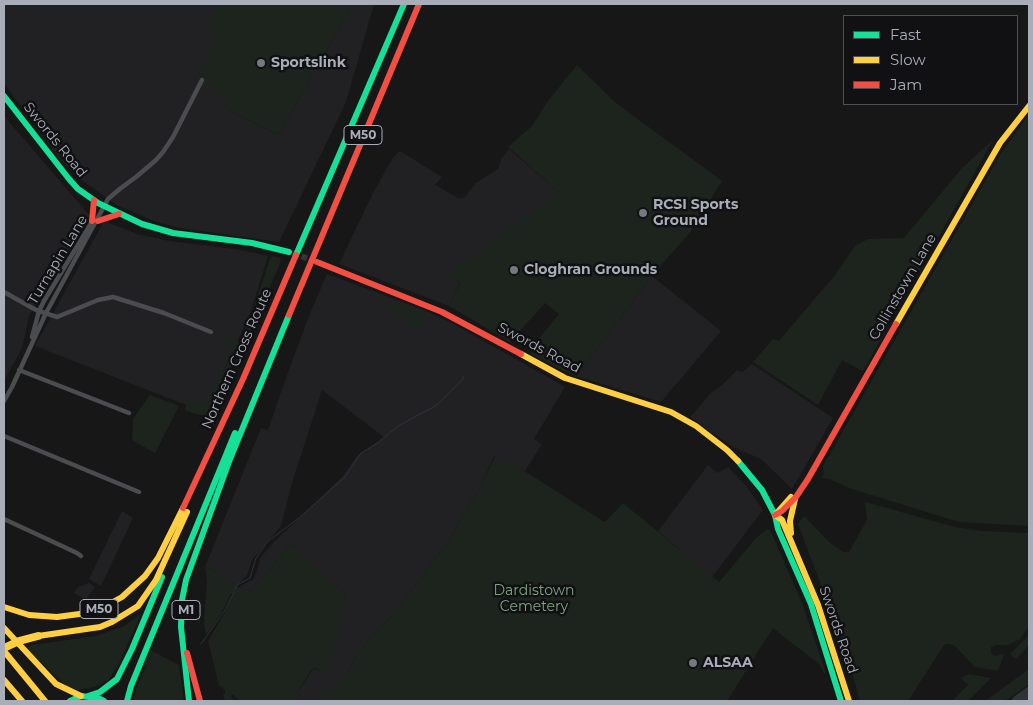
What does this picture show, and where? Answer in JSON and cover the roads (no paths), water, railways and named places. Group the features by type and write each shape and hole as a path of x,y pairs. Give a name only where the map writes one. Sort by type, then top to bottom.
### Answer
{"main road":[{"name":"Northern Cross Route","path":"4,607 29,615 57,618 104,607 135,587 145,576 167,543 243,379 404,4"},
{"name":"M50","path":"127,701 131,686 220,468 308,267 419,4"},
{"name":"Swords Road","path":"4,96 78,189 104,206 142,224 172,233 252,243 289,252"},
{"name":"Collinstown Lane","path":"775,515 782,511 796,497 985,168 1000,144 1029,106"},
{"path":"94,200 96,219 119,214"},
{"name":"Swords Road","path":"317,262 442,312 565,378 657,407 684,419 713,439 738,461 762,490 775,515 778,529 811,604 842,701"},
{"name":"M50","path":"189,701 180,627 184,591 208,516 308,267"},
{"name":"M50","path":"84,696 100,692 110,685 122,669 243,379"},
{"name":"Collinstown Lane","path":"775,515 804,484"},
{"path":"791,540 790,521 796,497"},
{"name":"Swords Road","path":"775,515 782,520 821,612 848,701"},
{"path":"46,701 4,650 19,641 38,636 78,632 100,627 138,606 156,580 176,537"},
{"name":"M1","path":"192,564 187,601 187,656 200,701"},
{"path":"4,628 56,684 84,696 104,701"},
{"path":"4,680 22,701"},
{"path":"70,701 84,696"}],"street":[{"name":"Turnapin Lane","path":"30,347 39,311 104,206 114,194 136,178 164,152 202,80"},
{"name":"Turnapin Lane","path":"4,400 46,313 96,219"},
{"path":"4,292 39,311 60,317 98,300 112,297 164,313 211,332"},
{"path":"20,370 130,413"},
{"path":"4,436 138,492"},
{"path":"4,519 77,552 81,556"}],"waterway":[{"path":"235,589 237,585 250,578 256,558 267,542 299,518 345,477 361,453 378,443 398,426 437,405 464,376"},
{"path":"201,644 225,610 234,592"}],"tunnel":[{"path":"293,253 314,261"}],"place":[{"name":"Sportslink","path":"261,63"},
{"name":"RCSI Sports Ground","path":"643,213"},
{"name":"Cloghran Grounds","path":"514,270"},
{"name":"ALSAA","path":"693,663"}],"park label":[{"name":"Dardistown Cemetery","path":"534,600"}]}
